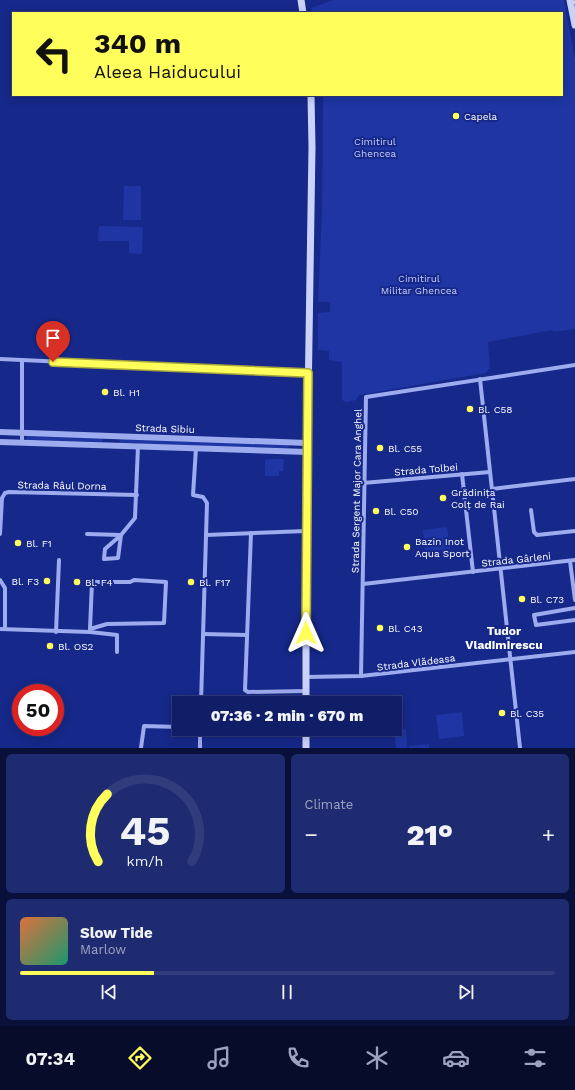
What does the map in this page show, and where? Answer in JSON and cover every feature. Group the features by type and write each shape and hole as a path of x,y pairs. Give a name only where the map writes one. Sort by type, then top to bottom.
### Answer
{"main road":[{"path":"301,0 303,12"},
{"path":"570,0 575,25"},
{"path":"306,696 307,443 312,168 311,96"},
{"path":"306,736 306,748"}],"street":[{"path":"0,359 308,373"},
{"path":"22,360 22,443"},
{"name":"Strada Sergent Major Cara Anghel","path":"361,676 363,483 366,397 575,365"},
{"path":"480,379 520,748"},
{"name":"Strada Sibiu","path":"0,432 307,443"},
{"path":"106,445 107,436"},
{"name":"Strada Sibiu","path":"0,442 307,452"},
{"path":"121,535 118,558 104,559 105,548 121,535 135,518 138,446"},
{"path":"196,448 193,494 204,497 207,503 201,696"},
{"name":"Strada Tolbei","path":"363,483 490,472"},
{"path":"462,474 473,572"},
{"path":"492,489 575,479"},
{"name":"Strada Râul Dorna","path":"0,534 2,498 9,492 137,495"},
{"path":"531,510 535,534 575,531"},
{"path":"206,535 306,531"},
{"path":"88,534 121,535"},
{"path":"251,534 244,688 246,691 306,691"},
{"path":"56,632 59,560"},
{"name":"Strada Gârleni","path":"363,584 575,560"},
{"path":"570,561 575,600"},
{"path":"0,580 5,588 2,629 56,632 90,630 117,635 117,652"},
{"path":"164,581 166,584 164,623 107,624 90,630 92,582 164,581"},
{"path":"575,608 534,615 536,625 575,620"},
{"path":"203,634 247,635"},
{"name":"Strada Vlădeasa","path":"306,677 361,676 575,652"},
{"path":"141,748 144,726 172,727"},
{"path":"200,736 200,748"}],"green space":[{"path":"334,0 564,0 575,59 575,329 553,332 552,330 488,342 490,368 486,373 359,395 356,400 346,402 342,400 342,362 329,360 329,351 318,350 318,313 330,312 330,302 318,302 322,211 323,96 563,96 563,12 312,12 311,8"},
{"path":"124,186 141,186 141,220 123,220"},
{"path":"99,226 143,227 142,254 129,253 129,241 98,241"},
{"path":"27,436 102,438 103,442 27,440"},
{"path":"120,439 288,445 289,447 287,449 119,443"},
{"path":"265,459 284,459 283,471 279,471 279,476 265,476"},
{"path":"447,527 450,549 425,552 423,530"},
{"path":"462,712 464,736 439,739 436,715"},
{"path":"402,729 406,729 407,748 396,748 395,736 402,736"},
{"path":"429,744 429,748 409,748 409,746"}],"tram line":[{"path":"574,0 575,4"}],"place":[{"name":"Capela","path":"456,116"},
{"name":"Bl. H1","path":"105,392"},
{"name":"Bl. C58","path":"470,409"},
{"name":"Bl. C55","path":"380,448"},
{"name":"Grădinița Colț de Rai","path":"443,498"},
{"name":"Bl. C50","path":"376,511"},
{"name":"Bl. F1","path":"18,543"},
{"name":"Bazin Inot Aqua Sport","path":"407,547"},
{"name":"Bl. F3","path":"47,581"},
{"name":"Bl. F4","path":"77,582"},
{"name":"Bl. F17","path":"191,582"},
{"name":"Bl. C73","path":"522,599"},
{"name":"Bl. C43","path":"380,628"},
{"name":"Bl. OS2","path":"50,646"},
{"name":"Bl. C35","path":"502,713"}],"district":[{"name":"Tudor Vladimirescu","path":"504,638"}],"route":[{"path":"53,362 308,373 306,633"}],"park label":[{"name":"Cimitirul Ghencea","path":"375,146"},
{"name":"Cimitirul Militar Ghencea","path":"419,284"}]}
